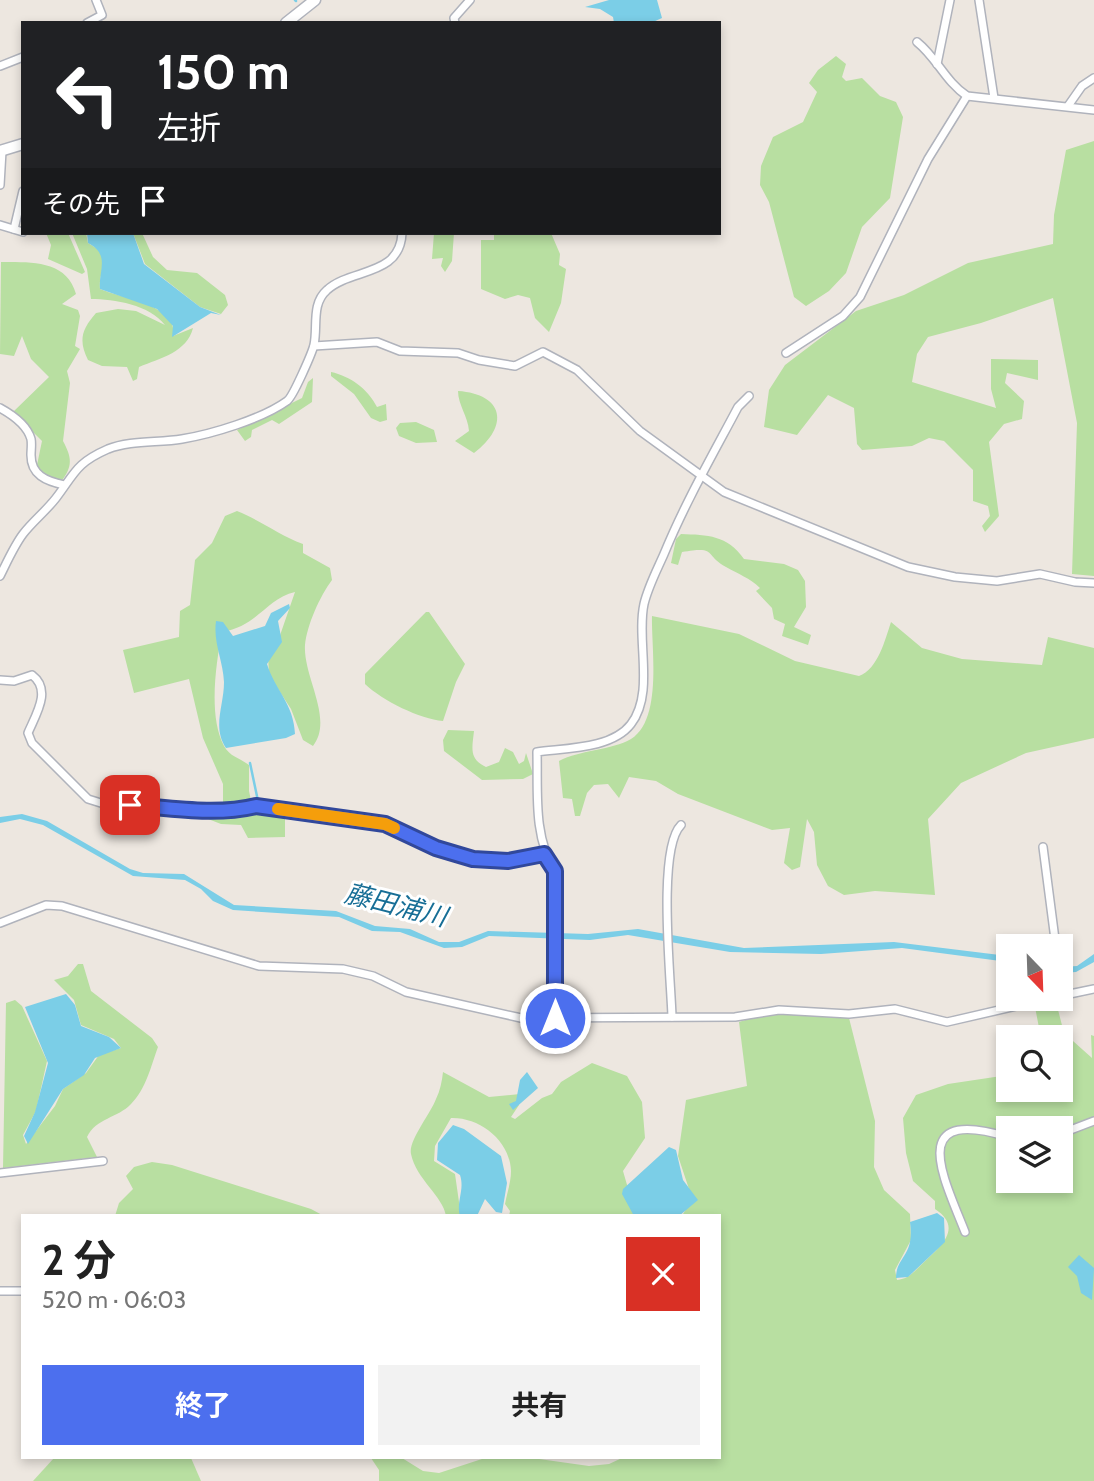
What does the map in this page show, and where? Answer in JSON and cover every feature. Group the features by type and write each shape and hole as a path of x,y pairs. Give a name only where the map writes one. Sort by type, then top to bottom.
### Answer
{"street":[{"path":"92,21 102,15 96,0"},
{"path":"289,21 315,0"},
{"path":"455,21 454,18 470,0"},
{"path":"937,64 950,0"},
{"path":"979,0 994,98"},
{"path":"917,41 930,53 956,88 967,96 1094,110"},
{"path":"0,66 21,58"},
{"path":"1068,106 1082,86 1094,78"},
{"path":"786,354 843,316 860,297 928,159 967,96"},
{"path":"0,185 1,151 21,145"},
{"path":"14,229 21,199"},
{"path":"0,225 21,231"},
{"path":"0,576 23,534 57,496 72,472 86,461 110,448 184,439 234,425 286,402 295,393 303,365 314,345 314,319 321,295 331,286 372,272 388,263 398,249 402,235"},
{"path":"314,345 377,342 400,351 458,353 514,366 543,352 577,370 640,431 724,492 908,567 996,581 1040,574 1094,583"},
{"path":"555,1018 555,871 544,854 540,835 537,752 598,743 620,735 631,724 642,696 640,633 644,602 683,510 738,407 749,396"},
{"path":"0,408 26,430 32,440 31,457 37,474 45,480 64,485"},
{"path":"0,680 14,681 32,675 41,682 43,688 39,707 28,733 32,743 88,799 104,804 207,810 238,810 256,806 385,824 436,848 473,859 508,861 544,854"},
{"path":"673,1017 667,862 675,831 681,825"},
{"path":"1043,846 1054,934"},
{"path":"0,923 46,905 62,906 259,966 343,970 373,976 406,992 521,1018 735,1017 759,1011 849,1014 895,1009 947,1022 996,1011"},
{"path":"1073,993 1094,989"},
{"path":"1073,1129 1094,1121"},
{"path":"965,1232 939,1167 939,1147 947,1134 968,1128 996,1134"},
{"path":"0,1172 103,1161"},
{"path":"0,1291 21,1291"}],"green space":[{"path":"836,56 846,64 842,77 846,81 862,78 880,96 896,102 903,117 890,198 862,227 846,273 829,291 806,306 794,297 769,202 760,185 761,166 773,137 803,122 817,92 809,83 818,70"},
{"path":"1094,141 1094,576 1072,574 1077,423 1053,298 981,323 928,337 917,354 912,382 996,408 991,389 991,359 1038,360 1038,380 1007,373 1005,383 1024,401 1022,419 1004,424 989,442 999,516 985,532 982,526 990,516 988,506 973,501 973,470 944,441 929,438 912,446 862,450 857,444 854,408 828,395 797,435 764,427 769,390 785,365 856,311 904,295 968,263 1053,244 1054,215 1066,150"},
{"path":"47,235 69,235 85,272 82,274 48,259 51,245"},
{"path":"73,235 86,235 88,243 101,253 103,264 100,289 158,310 173,325 173,336 193,328 190,336 179,349 139,367 137,379 133,381 127,367 102,366 88,360 82,341 83,335 87,324 96,313 118,309 136,311 165,325 141,308 110,300 91,299 87,269"},
{"path":"134,235 143,235 153,257 167,270 197,273 225,295 228,305 221,314 200,307 145,264"},
{"path":"434,235 454,235 452,261 445,272 441,266 443,258 432,259"},
{"path":"494,235 552,235 560,254 559,265 566,269 561,303 549,332 535,318 530,298 518,295 505,299 481,289 481,240 494,240"},
{"path":"1,262 35,263 56,269 65,275 76,294 62,304 78,310 80,316 75,346 80,349 67,371 70,383 63,441 70,462 61,482 47,479 37,465 42,441 13,412 49,377 31,359 22,336 14,356 0,354"},
{"path":"331,372 358,384 369,394 377,407 386,404 387,420 380,422 371,418 354,394 331,376"},
{"path":"313,378 312,402 279,424 272,420 252,430 251,437 245,441 237,430 302,398 308,382"},
{"path":"458,391 485,398 497,413 493,432 486,443 474,453 455,441 469,431"},
{"path":"416,422 434,430 437,442 416,443 399,436 396,428 400,423"},
{"path":"237,511 303,544 303,553 330,568 332,580 315,611 305,645 320,723 319,735 313,746 303,740 291,709 269,675 268,656 277,644 295,592 277,600 245,624 222,632 215,689 219,734 229,753 249,765 249,791 253,810 285,816 285,837 248,838 241,825 221,824 203,817 214,803 223,802 223,784 203,738 189,679 134,693 123,650 179,637 180,611 190,605 195,560 212,543 225,516"},
{"path":"681,534 716,538 731,545 744,559 784,564 798,570 805,581 806,607 794,627 811,635 808,645 782,636 785,624 774,619 772,608 756,591 760,588 726,567 709,552 682,552 678,565 671,563 676,539"},
{"path":"429,612 465,664 443,721 402,708 365,684 365,674"},
{"path":"652,616 739,634 795,661 859,676 876,661 891,622 922,648 962,659 1042,665 1048,637 1094,648 1094,738 1026,753 961,783 928,819 935,895 875,891 844,895 828,886 817,865 814,832 807,819 800,867 792,870 784,863 790,828 772,830 678,794 656,781 629,777 619,798 608,784 594,785 587,793 580,816 575,816 572,799 563,798 559,761 576,754 623,743 641,729 648,716 653,682"},
{"path":"448,730 474,731 474,757 486,767 499,762 505,748 513,752 519,764 524,761 526,753 533,774 523,779 482,780 444,751 443,740"},
{"path":"78,964 83,964 91,991 152,1038 158,1047 150,1069 141,1091 131,1104 101,1122 87,1137 97,1157 3,1168 6,1003 15,1000 22,1006 47,1061 36,1111 23,1135 26,1144 55,1106 63,1089 86,1073 99,1055 121,1048 114,1039 81,1025 74,1000 54,980 68,976"},
{"path":"1036,1012 1059,1012 1062,1025 1038,1025"},
{"path":"780,1015 849,1018 875,1121 874,1167 884,1190 910,1214 911,1240 895,1270 897,1280 915,1271 937,1250 948,1230 944,1216 935,1209 935,1201 913,1181 906,1153 903,1118 916,1095 948,1084 996,1077 996,1102 1073,1102 1073,1041 1092,1058 1091,1035 1094,1036 1094,1481 379,1481 379,1470 372,1459 404,1459 423,1471 439,1473 482,1459 539,1459 589,1466 609,1464 620,1459 721,1459 721,1214 683,1214 692,1198 678,1156 686,1100 747,1086 739,1022"},
{"path":"592,1063 627,1076 642,1102 645,1138 623,1171 635,1214 509,1214 505,1204 511,1171 505,1149 499,1140 482,1126 451,1118 435,1146 434,1161 455,1174 461,1214 445,1214 440,1201 418,1171 411,1154 413,1142 441,1086 443,1072 489,1097 520,1094 519,1105 511,1117 515,1119 542,1098 552,1094 561,1082"},
{"path":"152,1162 172,1165 320,1214 116,1214 119,1203 133,1189 126,1176 134,1167"},
{"path":"53,1459 191,1459 201,1481 33,1481"}],"water":[{"path":"609,0 657,0 662,18 655,21 614,21 613,17 600,9 585,7"},
{"path":"87,235 134,235 144,264 200,307 221,315 211,313 172,337 173,326 157,309 100,289 101,258 88,243"},
{"path":"289,604 290,608 278,621 282,642 267,664 288,706 295,734 286,738 226,748 219,724 224,682 216,621 223,622 233,636 265,626 271,613"},
{"path":"22,814 47,821 130,869 143,873 184,874 234,905 336,911 375,926 410,929 439,942 459,942 488,931 588,934 638,929 744,948 894,942 996,955 996,960 902,948 821,954 730,952 628,935 590,940 489,936 462,947 444,948 400,932 372,931 339,917 233,910 213,901 201,889 185,880 133,876 43,825 20,819 0,823 0,817"},
{"path":"1094,954 1094,962 1073,972 1073,966"},
{"path":"66,994 75,1005 81,1026 109,1037 121,1048 95,1058 84,1075 63,1089 28,1144 24,1136 35,1112 48,1063 25,1007"},
{"path":"527,1072 538,1088 513,1110 509,1104 516,1101 520,1080"},
{"path":"453,1125 464,1129 501,1156 507,1183 502,1213 496,1212 485,1199 478,1214 460,1214 460,1175 437,1160 438,1143"},
{"path":"669,1147 676,1150 683,1180 698,1200 681,1214 633,1214 622,1194 623,1189"},
{"path":"937,1213 944,1218 945,1242 908,1277 896,1278 910,1242 910,1222"},
{"path":"1079,1255 1094,1268 1092,1300 1081,1293 1077,1276 1068,1267"}],"waterway":[{"path":"250,763 258,801"}],"slow traffic":[{"path":"278,809 385,824 394,828"}],"route":[{"path":"130,805 207,810 238,810 256,806 385,824 436,848 473,859 508,861 544,854 555,871 555,1018"}],"water label":[{"name":"藤田浦川","path":"396,905"}]}
